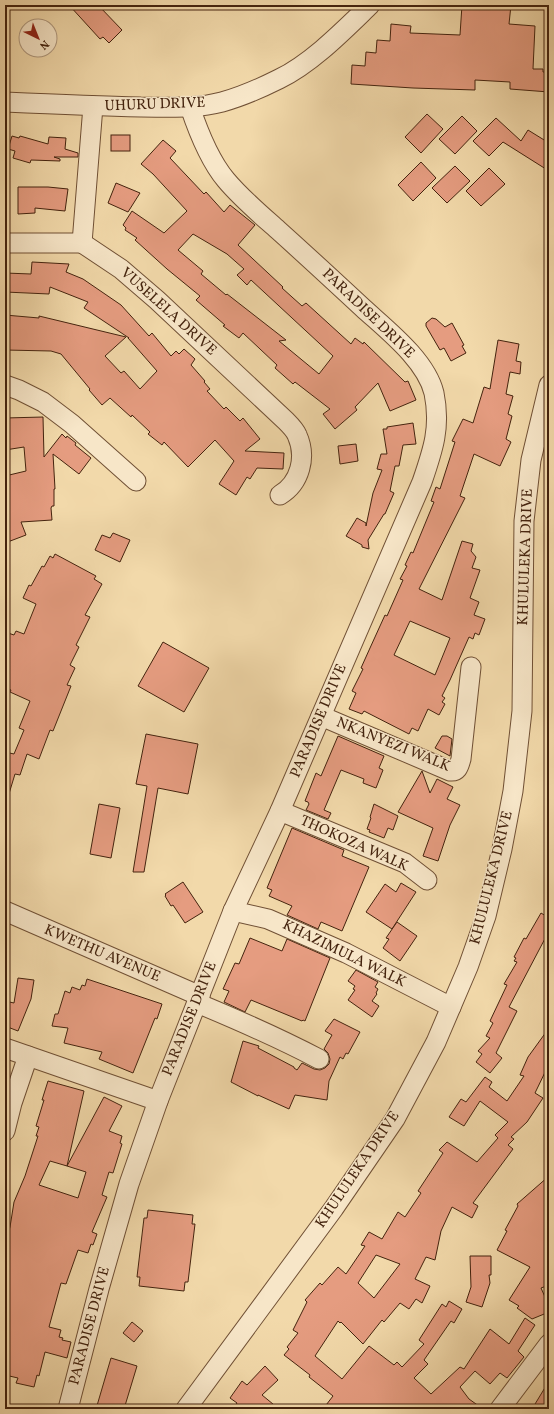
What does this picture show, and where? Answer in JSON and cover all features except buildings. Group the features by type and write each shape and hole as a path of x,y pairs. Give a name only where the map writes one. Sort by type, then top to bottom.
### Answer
{"street":[{"name":"UHURU DRIVE","path":"5,102 93,106 190,107 223,102 280,79 324,47 370,5"},
{"path":"5,243 82,243 93,106"},
{"name":"PARADISE DRIVE","path":"68,1409 99,1289 127,1192 158,1100 233,911 280,811 422,482 434,446 438,419 433,392 421,366 400,342 248,204 225,179 214,164 197,128 190,107"},
{"name":"VUSELELA DRIVE","path":"82,243 120,269 157,300 290,425 297,435 302,451 300,470 291,486 280,495"},
{"path":"5,385 43,402 72,424 136,481"},
{"name":"KHULULEKA DRIVE","path":"186,1409 334,1208 395,1119 436,1042 468,968 486,916 502,849 513,791 522,711 524,521 531,460 549,385"},
{"name":"NKANYEZI WALK","path":"321,716 454,772 460,766 471,667"},
{"name":"THOKOZA WALK","path":"280,811 405,863 427,880"},
{"name":"KWETHU AVENUE","path":"5,911 198,1000 319,1059"},
{"name":"KHAZIMULA WALK","path":"233,911 268,918 346,953 451,1007"},
{"path":"5,1048 158,1100"},
{"path":"5,1131 12,1103 28,1056"},
{"path":"500,1409 549,1344"}]}
